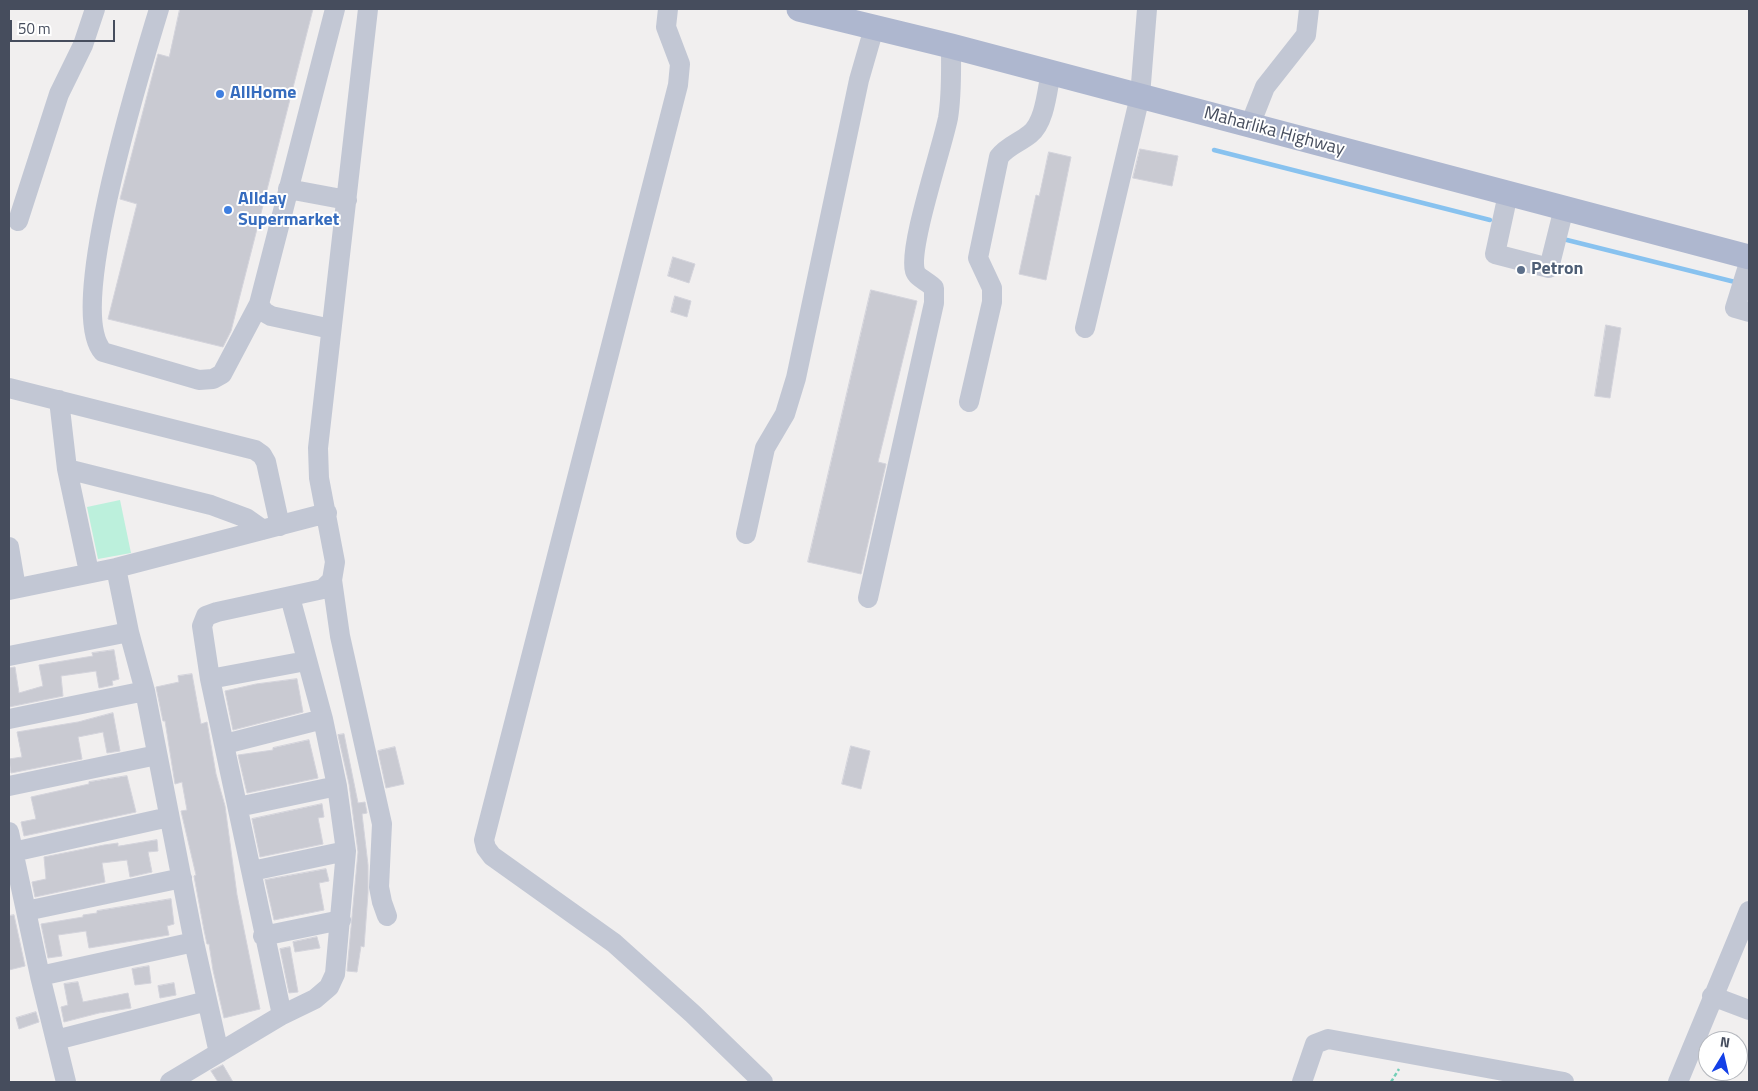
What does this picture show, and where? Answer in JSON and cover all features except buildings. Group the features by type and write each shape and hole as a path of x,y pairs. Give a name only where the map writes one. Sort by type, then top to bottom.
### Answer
{"main road":[{"name":"Maharlika Highway","path":"799,9 1051,72 1749,257"}],"street":[{"path":"18,221 59,94 83,45 95,9"},
{"path":"159,9 114,165 95,277 92,320 96,344 103,352 200,380 213,379 222,374 259,304 335,9"},
{"path":"368,9 318,448 318,478 327,513 334,562 332,580 340,636 382,824 379,887 387,916"},
{"path":"668,9 666,27 680,64 678,86 484,840 486,848 492,856 614,943 693,1014 763,1082"},
{"path":"1085,328 1140,96 1147,9"},
{"path":"1250,125 1265,86 1306,35 1309,9"},
{"path":"746,534 765,448 785,414 796,378 859,80 874,28"},
{"path":"868,598 934,303 934,288 917,274 914,264 923,215 948,118 952,82 951,46"},
{"path":"969,402 992,302 992,288 978,258 999,157 1004,150 1028,136 1038,126 1051,72"},
{"path":"288,189 347,200"},
{"path":"1508,194 1495,254 1549,268 1564,208"},
{"path":"1749,262 1735,308 1749,312"},
{"path":"259,304 264,312 271,316 331,329"},
{"path":"9,388 255,450 262,455 266,462 272,528"},
{"path":"59,400 67,469 89,572"},
{"path":"67,469 211,505 272,528"},
{"path":"9,547 13,589 116,568 327,513"},
{"path":"116,568 129,632 145,691 194,942 219,1053"},
{"path":"282,1015 210,679 202,626 206,616 324,589 332,580"},
{"path":"169,1082 282,1015 315,999 330,987 335,974 346,851 337,786 323,719 290,597"},
{"path":"9,656 129,632"},
{"path":"210,679 306,661"},
{"path":"9,719 145,691"},
{"path":"225,744 323,719"},
{"path":"9,786 158,755"},
{"path":"238,807 337,786"},
{"path":"13,852 169,818"},
{"path":"9,832 40,976 66,1082"},
{"path":"252,871 346,851"},
{"path":"26,911 182,878"},
{"path":"1678,1082 1712,996 1748,919"},
{"path":"264,936 341,920"},
{"path":"40,976 194,942"},
{"path":"1712,996 1749,1010"},
{"path":"56,1040 207,1001"},
{"path":"1302,1082 1315,1044 1328,1039 1490,1076 1564,1082"}],"green space":[{"path":"120,500 131,553 98,559 87,507"}],"waterway":[{"path":"1214,150 1490,220"},
{"path":"1563,239 1735,282"}],"place":[{"name":"AllHome","path":"220,94"},
{"name":"Allday Supermarket","path":"228,210"},
{"name":"Petron","path":"1521,270"}]}
